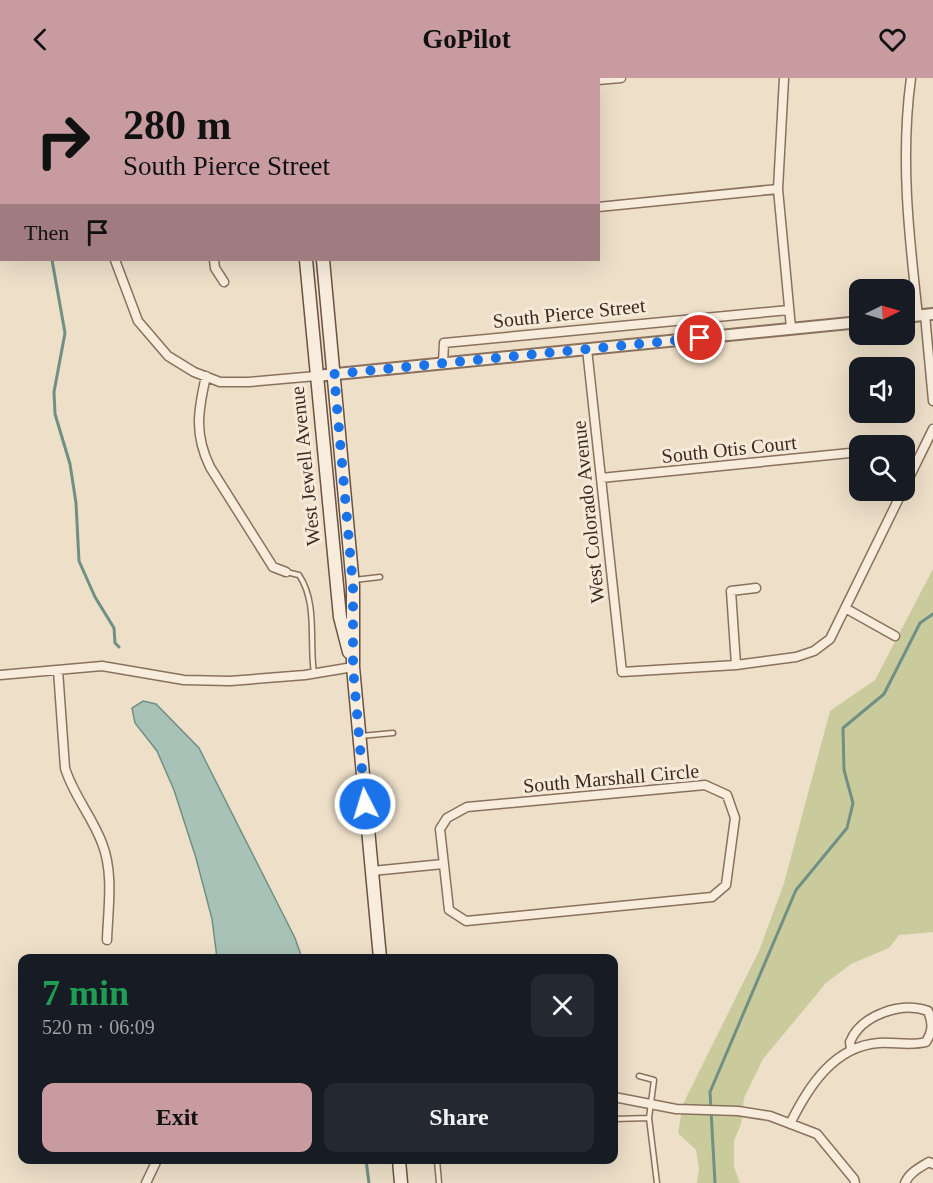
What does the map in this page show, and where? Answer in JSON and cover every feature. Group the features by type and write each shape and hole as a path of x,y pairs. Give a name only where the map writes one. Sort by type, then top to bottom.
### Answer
{"main road":[{"name":"West Jewell Avenue","path":"306,261 340,617 353,668"},
{"name":"West Jewell Avenue","path":"323,261 353,580 353,668 380,954"},
{"path":"399,1164 401,1183"}],"street":[{"path":"600,80 621,78"},
{"path":"784,78 778,189 791,328"},
{"path":"911,78 905,174 926,315 933,400"},
{"path":"600,207 778,189"},
{"name":"South Pierce Street","path":"115,261 138,321 168,356 194,372 220,382 249,382 316,376 849,323"},
{"path":"214,261 215,268 224,282"},
{"name":"South Pierce Street","path":"443,363 444,343 789,310"},
{"name":"West Colorado Avenue","path":"587,349 622,672 736,665"},
{"path":"206,376 199,411 199,434 203,452 210,467 273,567 286,572"},
{"path":"915,460 933,429"},
{"name":"South Otis Court","path":"601,478 849,453"},
{"path":"756,588 731,591 736,665 796,657 814,651 830,639 898,501"},
{"path":"846,608 895,636"},
{"path":"0,675 102,666 184,680 230,681 353,668"},
{"path":"58,670 65,768 70,783 103,844 110,878 107,940"},
{"name":"South Marshall Circle","path":"705,785 727,795 735,818 726,885 712,897 466,921 449,910 443,864 440,829 447,818 467,807 705,785"},
{"path":"372,871 443,864"},
{"path":"790,1124 803,1098 821,1074 851,1049 876,1043 926,1042 933,1032 928,1011 910,1007 884,1013 865,1022 858,1028 850,1042 851,1049"},
{"path":"618,1097 676,1109 729,1110 770,1116 817,1134 855,1183"},
{"path":"905,1183 908,1177 921,1167 929,1162 933,1164"},
{"path":"146,1183 155,1164"}],"lane":[{"path":"286,572 299,575 306,584 311,612 314,673"},
{"path":"353,580 380,577"},
{"path":"359,736 393,733"},
{"path":"639,1076 654,1080 649,1118 657,1183"},
{"path":"618,1119 649,1118"},
{"path":"437,1164 439,1183"}],"green space":[{"path":"933,569 933,932 899,935 889,948 851,964 826,983 763,1059 744,1098 741,1124 734,1141 734,1167 740,1183 697,1183 699,1168 696,1150 678,1133 683,1104 759,951 784,883 830,711 875,680"}],"shaded area":[{"path":"143,701 156,704 199,748 295,938 301,954 216,954 212,919 196,858 174,790 157,751 135,723 132,708"}],"waterway":[{"path":"52,261 65,333 54,392 55,414 70,464 76,503 79,561 95,597 114,628 115,643 119,647"},
{"path":"715,1183 710,1092 796,890 847,828 853,803 844,770 843,728 884,694 920,623 933,614"},
{"path":"367,1164 369,1183"}],"route":[{"path":"365,804 353,668 353,586 334,374 700,338"}]}
